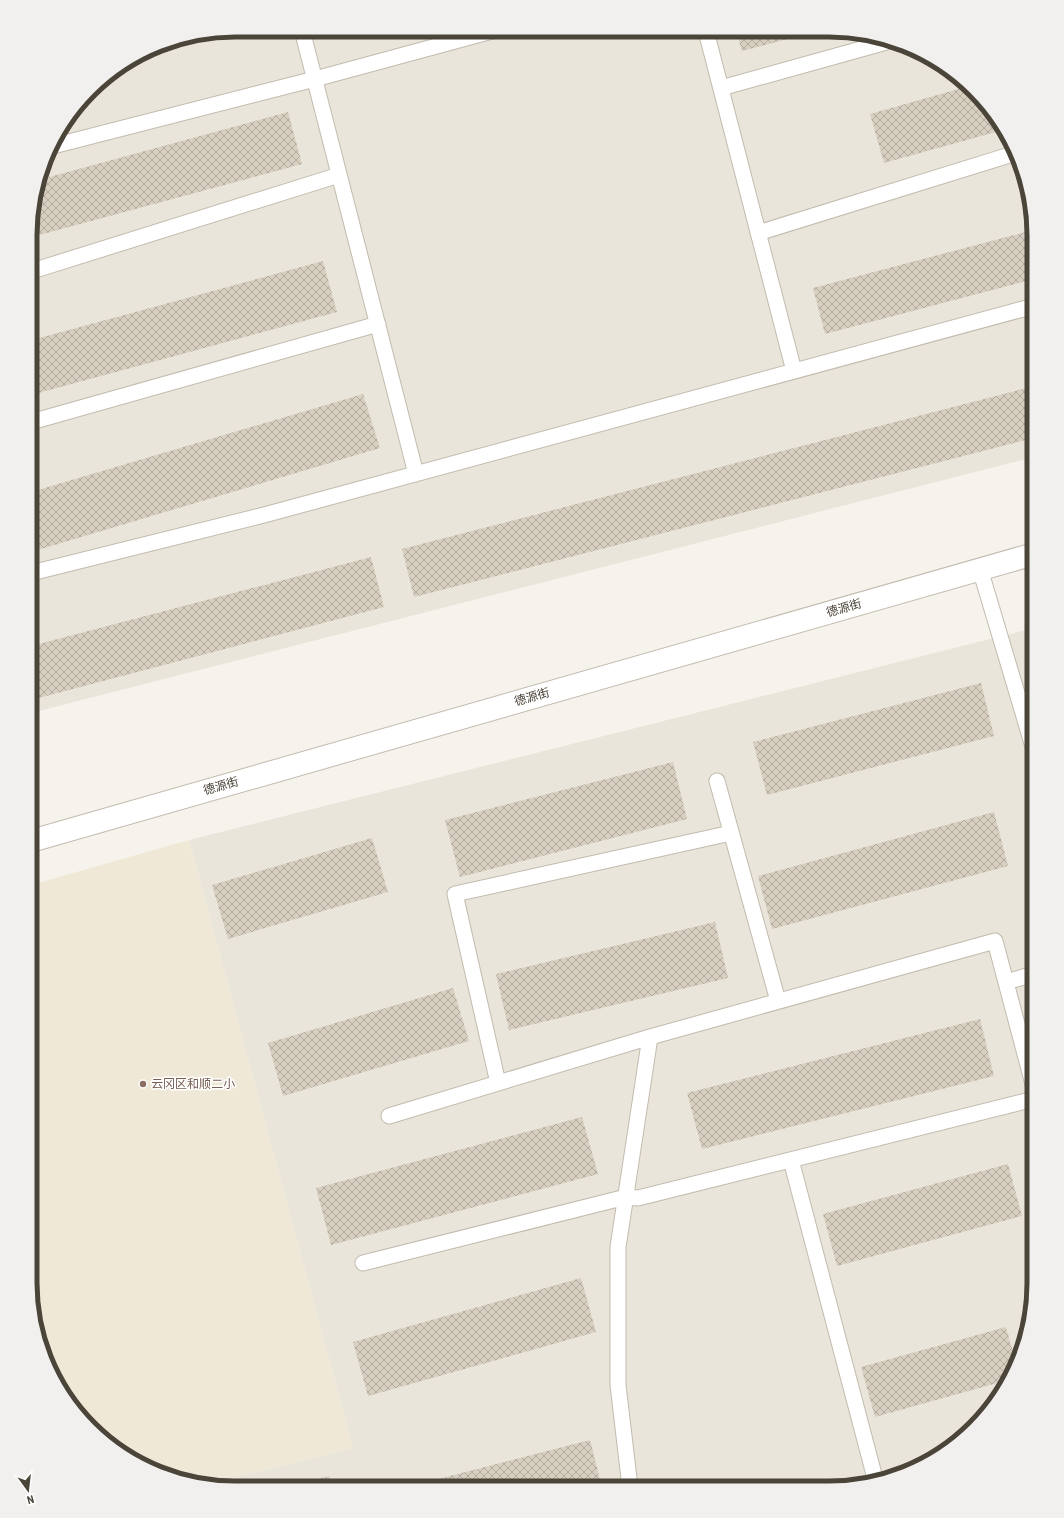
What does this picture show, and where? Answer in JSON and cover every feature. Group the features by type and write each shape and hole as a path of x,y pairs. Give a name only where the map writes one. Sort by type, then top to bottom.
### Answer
{"street":[{"name":"德源街","path":"37,839 1027,556"}],"lane":[{"path":"304,37 416,474"},
{"path":"59,145 315,79 470,37"},
{"path":"708,37 794,371"},
{"path":"721,88 880,44"},
{"path":"758,233 1010,155"},
{"path":"37,269 339,176"},
{"path":"37,572 264,515 1027,308"},
{"path":"37,420 378,324"},
{"path":"980,569 1027,727"},
{"path":"717,781 778,1001"},
{"path":"498,1083 455,894 731,833"},
{"path":"389,1116 650,1036 995,942 1027,1062"},
{"path":"1006,982 1027,976"},
{"path":"629,1481 618,1385 618,1247 650,1036"},
{"path":"363,1263 626,1198 638,1198 1027,1101"},
{"path":"791,1160 874,1475"}],"shaded area":[{"path":"222,37 842,37 880,44 917,57 950,78 978,104 994,125 1007,147 1020,184 1027,222 1027,459 37,711 37,222 41,196 57,147 70,125 86,104 104,86 125,70 147,57 184,44"},
{"path":"1027,630 1027,1296 1023,1322 1012,1359 994,1393 978,1414 960,1432 939,1448 917,1461 880,1474 842,1481 220,1481 353,1448 189,840"},
{"name":"云冈区和顺二小","path":"189,840 353,1448 220,1481 184,1474 147,1461 125,1448 104,1432 78,1404 57,1371 44,1334 37,1296 37,883"}],"building":[{"path":"738,37 795,37 742,51"},
{"path":"962,88 978,104 998,132 884,163 870,114"},
{"path":"288,112 302,164 37,236 37,222 41,196 46,178"},
{"path":"1027,232 1027,281 825,334 813,288"},
{"path":"323,261 337,312 37,393 37,339"},
{"path":"1027,388 1027,440 414,597 402,549"},
{"path":"363,394 380,448 37,550 37,490"},
{"path":"371,557 384,607 37,698 37,644"},
{"path":"981,683 994,736 767,795 753,742"},
{"path":"673,762 687,819 460,877 445,820"},
{"path":"994,812 1008,866 772,929 758,876"},
{"path":"372,838 388,892 228,939 212,885"},
{"path":"715,922 728,978 509,1030 496,974"},
{"path":"453,988 469,1041 283,1096 268,1043"},
{"path":"980,1019 994,1076 702,1149 687,1093"},
{"path":"582,1117 598,1174 331,1245 316,1188"},
{"path":"1008,1164 1022,1216 837,1266 823,1214"},
{"path":"581,1278 596,1332 368,1396 353,1342"},
{"path":"1006,1327 1014,1354 1007,1371 1000,1382 875,1417 861,1367"},
{"path":"590,1440 600,1481 430,1481"},
{"path":"329,1476 330,1481 310,1481"}],"place":[{"name":"云冈区和顺二小","path":"143,1084"}]}
